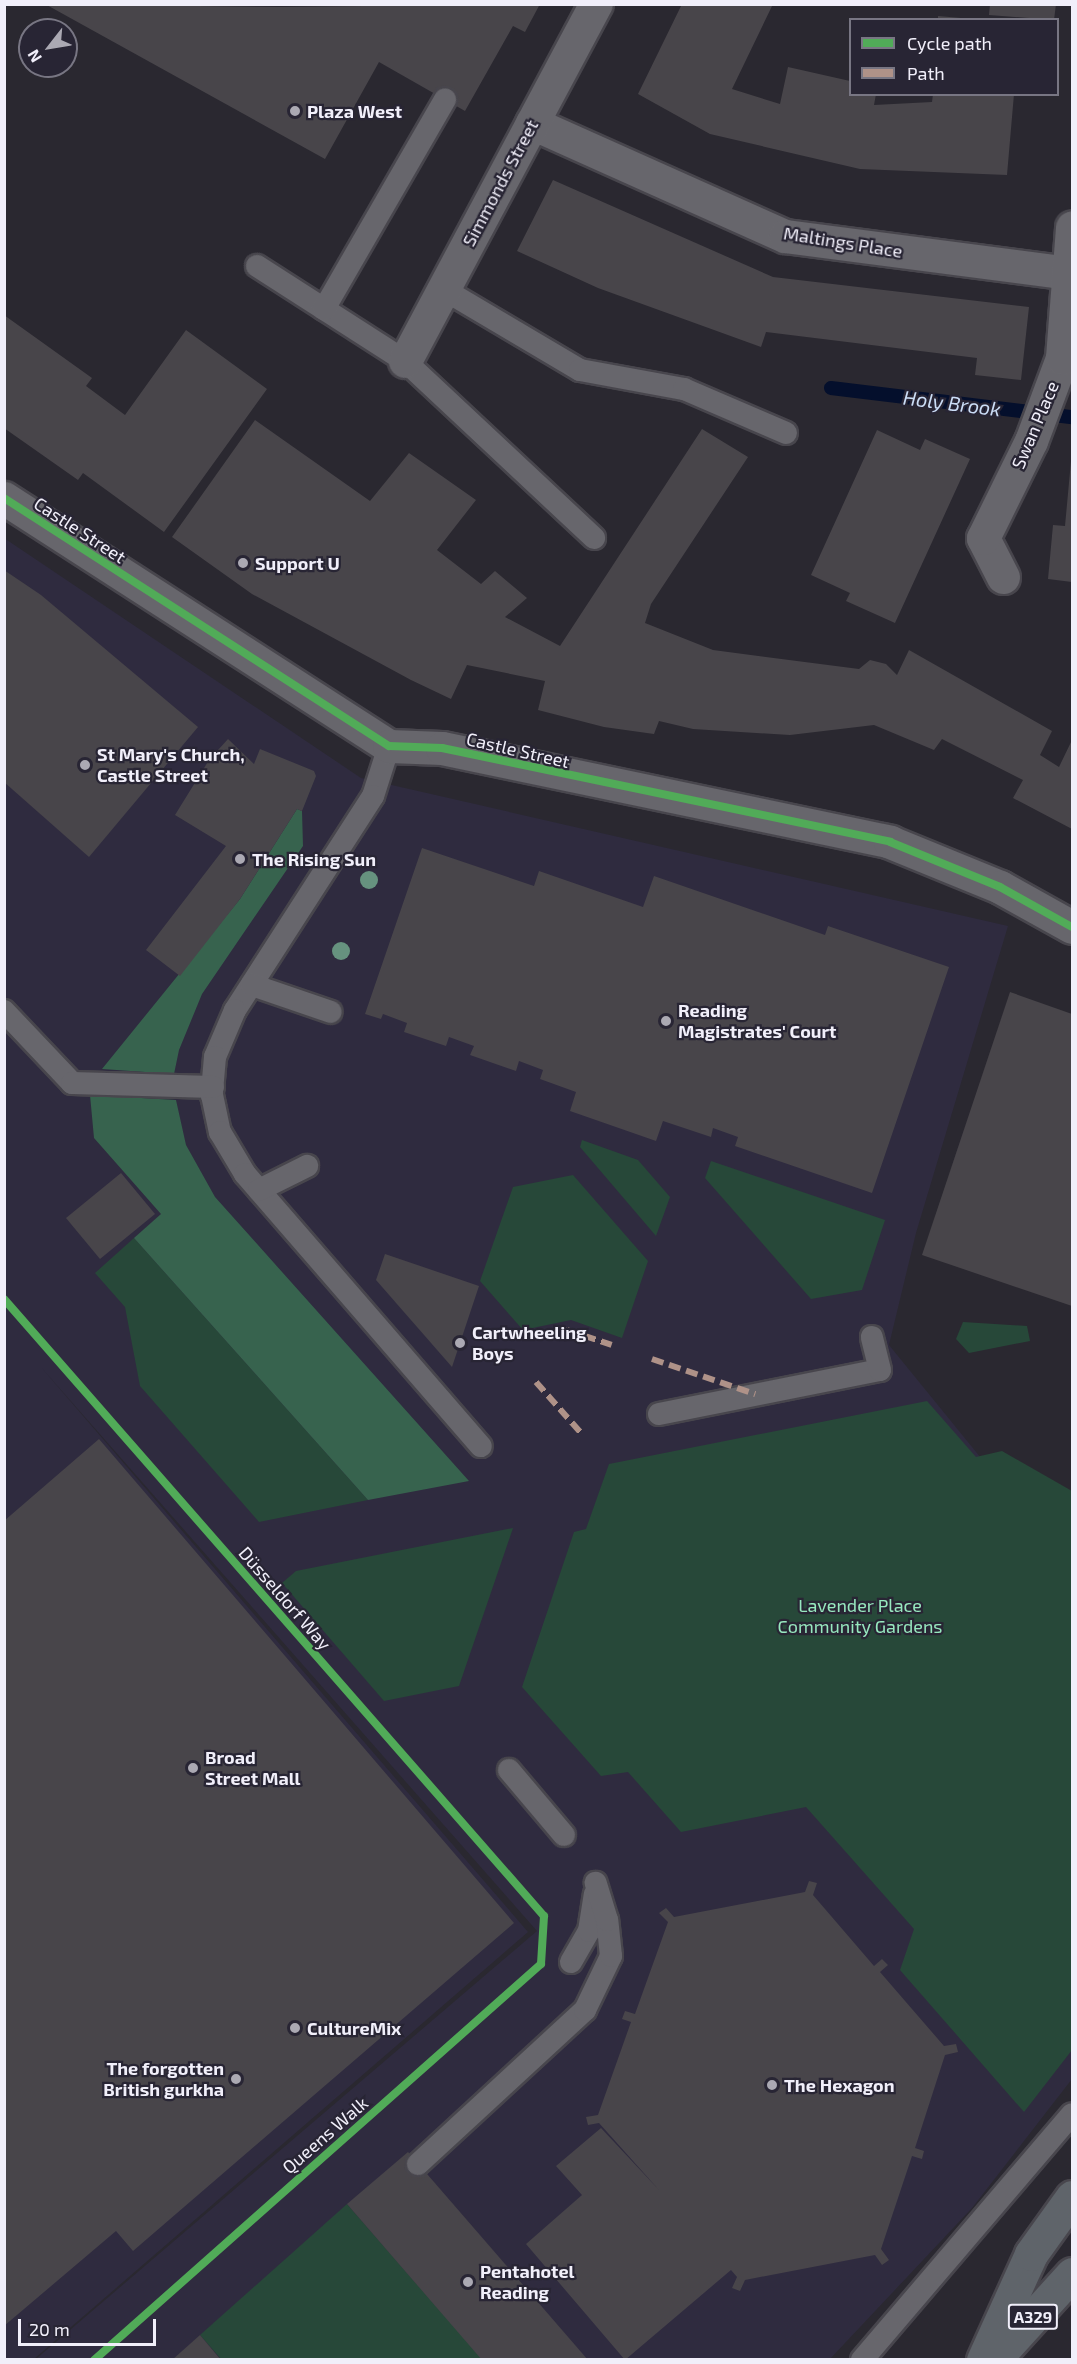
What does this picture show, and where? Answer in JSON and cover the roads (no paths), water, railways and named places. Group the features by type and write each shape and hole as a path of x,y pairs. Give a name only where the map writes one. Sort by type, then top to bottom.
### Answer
{"main road":[{"path":"983,2360 1031,2254 1072,2197"},
{"name":"A329","path":"994,2360 1072,2274"}],"street":[{"name":"Simmonds Street","path":"405,361 596,4"},
{"name":"Maltings Place","path":"532,123 785,236 1068,273"},
{"name":"Swan Place","path":"1003,577 983,538 1031,441 1067,359 1068,273 1072,227"},
{"name":"Castle Street","path":"4,498 389,746 442,748 890,842 1000,887 1072,927"}],"lane":[{"path":"324,309 445,99"},
{"path":"257,266 405,361 594,538"},
{"path":"443,289 580,370 684,389 786,433"},
{"path":"389,746 373,796 235,1010 215,1057 213,1087 220,1132 259,1190 481,1446"},
{"path":"252,985 331,1012"},
{"path":"4,1011 72,1083 213,1087"},
{"path":"259,1190 307,1166"},
{"path":"659,1414 880,1370 872,1337"},
{"path":"509,1770 564,1835"},
{"path":"418,2164 585,2010 611,1956 607,1920 596,1883 589,1931 571,1962"},
{"path":"862,2360 1072,2114"}],"waterway":[{"name":"Holy Brook","path":"831,388 1072,417"}],"place":[{"name":"Plaza West","path":"295,111"},
{"name":"Support U","path":"243,563"},
{"name":"St Mary's Church, Castle Street","path":"85,765"},
{"name":"The Rising Sun","path":"240,859"},
{"name":"Reading Magistrates' Court","path":"666,1021"},
{"name":"Cartwheeling Boys","path":"460,1343"},
{"name":"Broad Street Mall","path":"193,1768"},
{"name":"CultureMix","path":"295,2028"},
{"name":"The forgotten British gurkha","path":"236,2079"},
{"name":"The Hexagon","path":"772,2085"},
{"name":"Pentahotel Reading","path":"468,2282"}],"park label":[{"name":"Lavender Place Community Gardens","path":"860,1616"}]}
